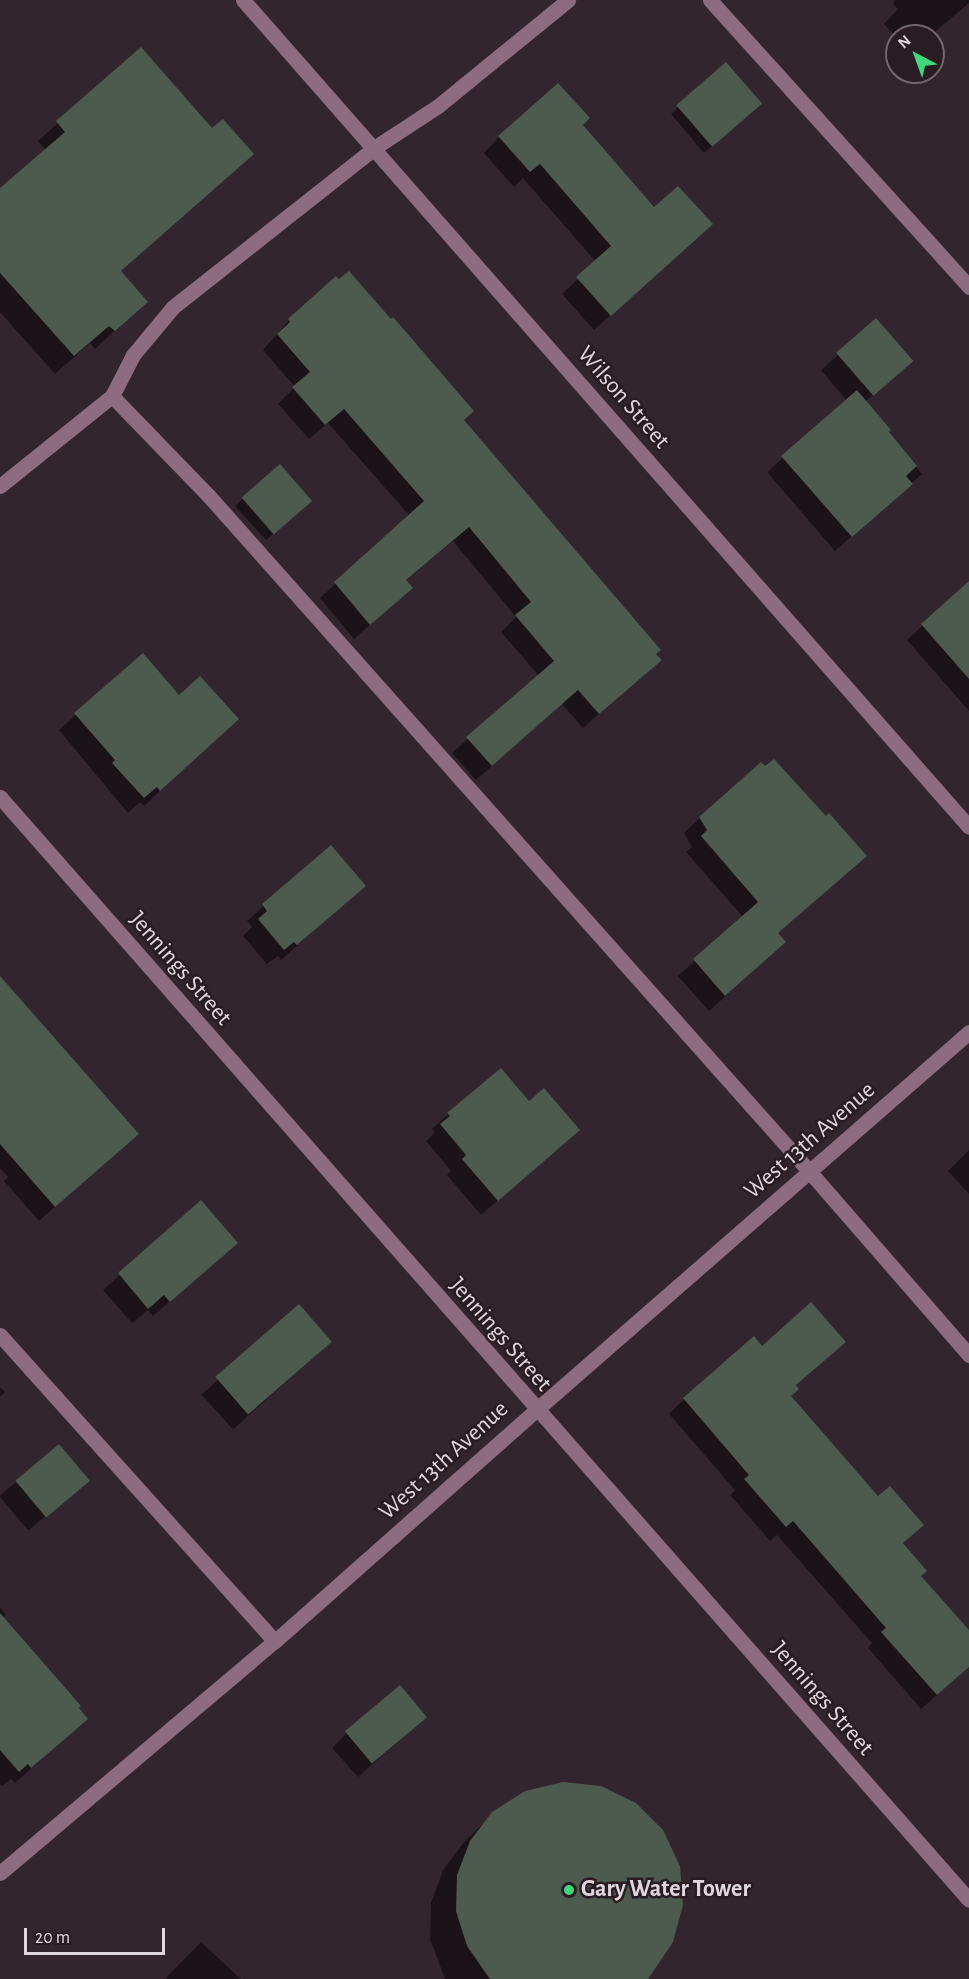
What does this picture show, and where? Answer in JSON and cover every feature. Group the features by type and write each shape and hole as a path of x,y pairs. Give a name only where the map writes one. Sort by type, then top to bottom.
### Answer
{"street":[{"name":"Wilson Street","path":"243,0 969,826"},
{"path":"0,486 112,396 133,355 173,308 374,148 438,106 568,0"},
{"path":"710,0 969,287"},
{"path":"112,396 208,495 809,1171 969,1355"},
{"name":"Jennings Street","path":"0,797 536,1410 969,1900"},
{"name":"West 13th Avenue","path":"0,1873 275,1641 969,1032"},
{"path":"0,1335 275,1641"}],"building":[{"path":"141,47 212,128 223,119 254,154 121,271 148,302 115,331 109,326 74,356 0,273 0,188 65,132 56,121"},
{"path":"726,62 762,104 712,147 676,105"},
{"path":"558,83 590,118 583,125 654,207 678,186 713,224 611,316 576,277 611,246 540,164 530,172 498,136"},
{"path":"349,271 391,319 393,317 474,411 464,420 661,650 656,654 662,660 599,714 578,690 492,766 466,737 554,661 515,615 531,602 469,527 406,580 413,588 370,625 334,582 424,501 344,409 325,425 292,387 310,372 277,334 290,322 288,319 336,276 339,279"},
{"path":"876,318 913,361 873,396 836,353"},
{"path":"857,390 891,430 889,432 917,466 906,476 913,484 852,537 781,456"},
{"path":"280,464 312,501 274,534 242,497"},
{"path":"969,581 969,679 921,624"},
{"path":"143,653 179,695 200,676 239,719 160,791 157,787 144,798 112,763 115,760 74,713"},
{"path":"774,759 826,816 829,813 867,856 778,933 786,942 725,996 693,959 758,902 701,836 707,830 699,817 761,762 765,766"},
{"path":"331,845 366,886 297,945 294,942 284,950 258,919 267,911 262,904"},
{"path":"0,976 139,1134 55,1207 0,1144"},
{"path":"501,1068 529,1101 544,1088 580,1130 498,1201 462,1159 466,1155 440,1124 450,1116 447,1113"},
{"path":"201,1200 238,1243 170,1302 164,1295 148,1309 118,1273"},
{"path":"811,1302 846,1342 796,1385 799,1389 791,1396 878,1496 890,1486 924,1525 903,1543 927,1571 921,1576 969,1630 969,1667 937,1695 881,1632 886,1628 793,1521 786,1527 744,1479 749,1475 683,1398 754,1336 762,1346"},
{"path":"299,1304 332,1342 248,1415 215,1377"},
{"path":"59,1444 90,1481 46,1517 15,1481"},
{"path":"0,1613 81,1706 79,1708 88,1719 31,1768 28,1764 19,1772 0,1750"},
{"path":"400,1685 427,1717 372,1763 345,1731"},
{"name":"Gary Water Tower","path":"563,1782 601,1786 636,1803 663,1830 680,1866 683,1905 673,1942 648,1979 490,1979 467,1946 456,1911 457,1875 470,1841 492,1812 525,1791"}],"place":[{"name":"Gary Water Tower","path":"569,1890"}]}
